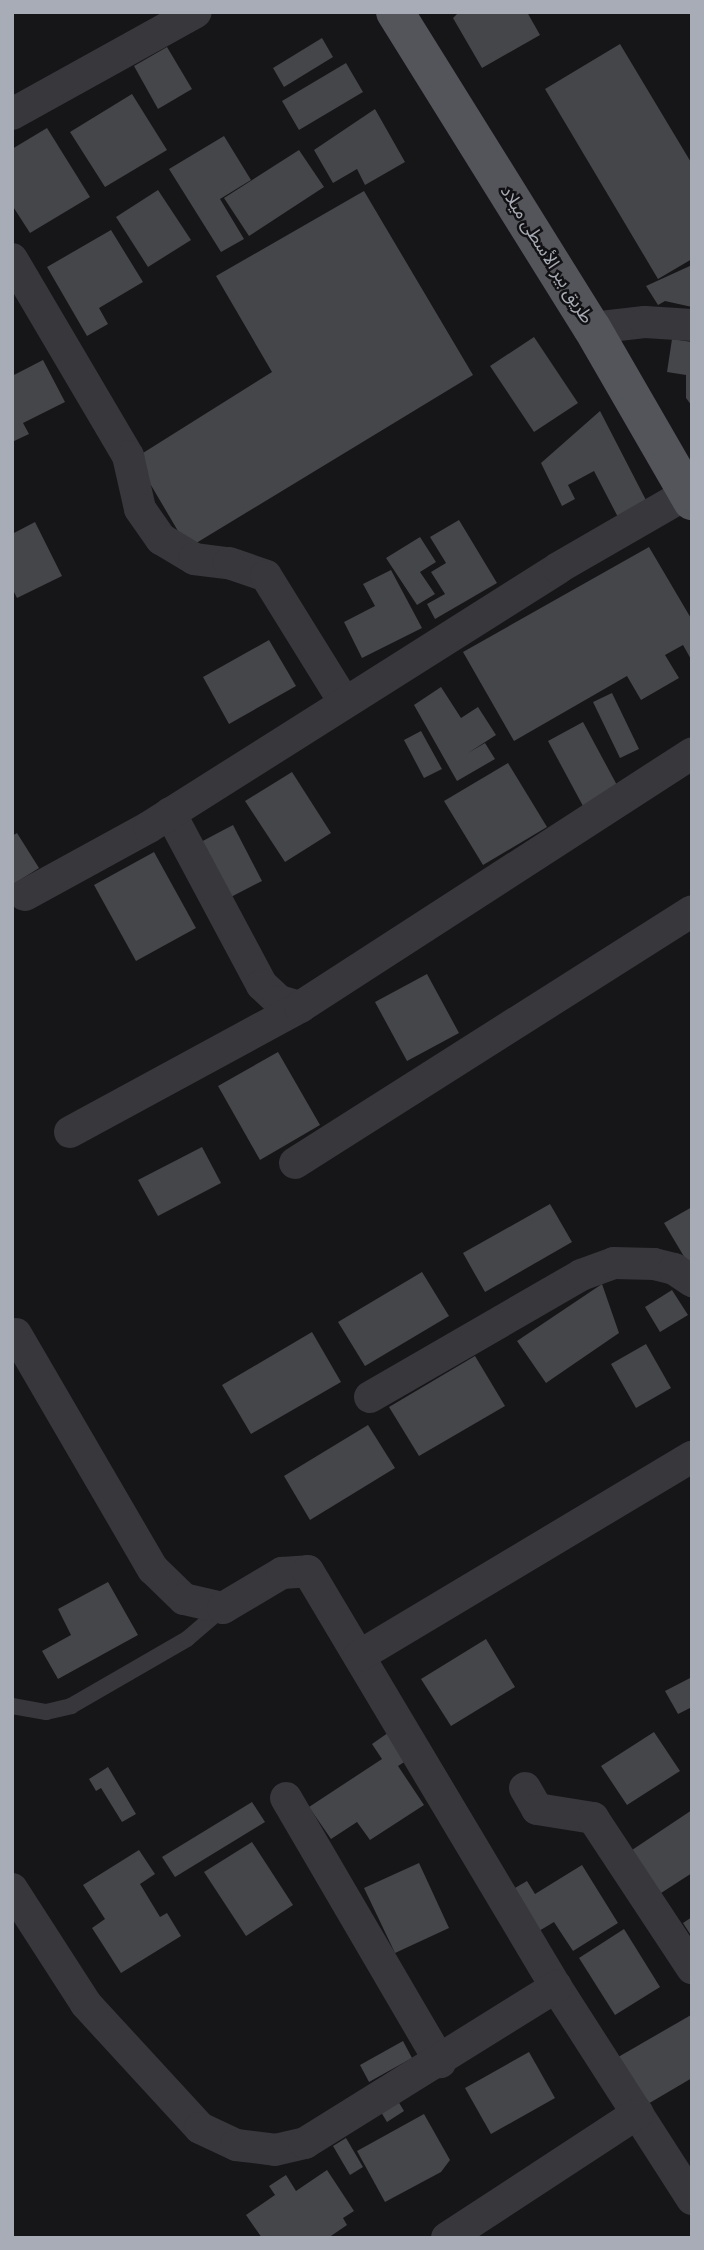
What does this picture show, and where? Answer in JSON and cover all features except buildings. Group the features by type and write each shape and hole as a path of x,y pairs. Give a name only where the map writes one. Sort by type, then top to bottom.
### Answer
{"main road":[{"name":"طريق بير الأسطى ميلاد","path":"395,12 592,328 690,497"}],"street":[{"path":"12,114 196,12"},
{"path":"12,258 128,456 140,509 161,539 194,559 229,563 266,576 344,702"},
{"path":"592,328 645,322 692,325"},
{"path":"25,895 170,813 558,568 690,497"},
{"path":"70,1132 300,1007 692,754"},
{"path":"170,813 262,985 279,1001 300,1007"},
{"path":"295,1163 692,911"},
{"path":"370,1397 581,1275 614,1263 654,1264 674,1269 692,1281"},
{"path":"16,1334 153,1569 184,1599 223,1608 282,1573 308,1571 556,1987 692,2199"},
{"path":"359,1656 692,1457"},
{"path":"525,1788 537,1809 593,1818 692,1968"},
{"path":"286,1798 440,2062"},
{"path":"12,1889 86,2004 111,2033 200,2128 236,2144 275,2150 305,2143 440,2062 556,1987"},
{"path":"447,2238 638,2113"}],"lane":[{"path":"12,1706 46,1712 71,1706 187,1639 223,1608"}]}
